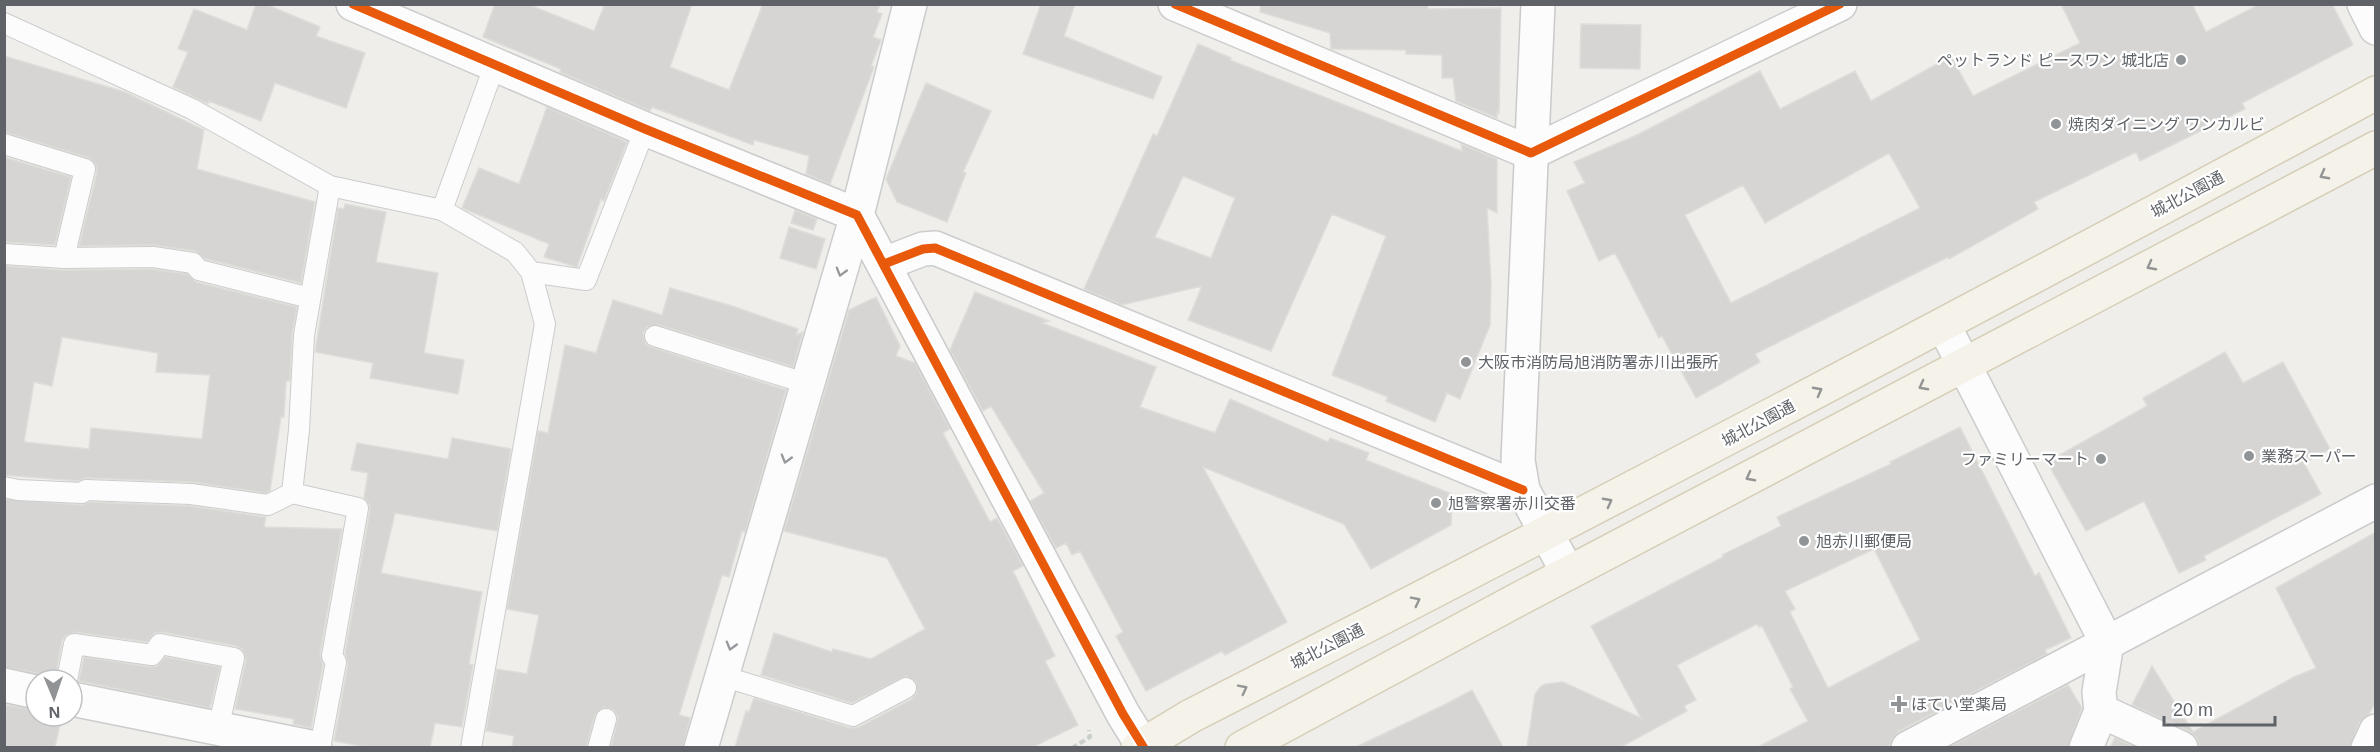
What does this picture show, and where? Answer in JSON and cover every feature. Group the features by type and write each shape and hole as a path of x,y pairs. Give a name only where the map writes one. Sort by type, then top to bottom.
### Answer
{"main road":[{"name":"城北公園通","path":"1141,747 1191,716 1547,534 1944,326 2376,93"},
{"path":"1242,747 2376,148"}],"street":[{"path":"353,4 645,129 857,216 1141,747"},
{"path":"701,747 857,216 910,4"},
{"path":"1175,4 1230,16 1531,153"},
{"path":"1538,4 1518,460 1523,490 1568,573"},
{"path":"1531,153 1840,4"},
{"path":"2364,4 2376,28"},
{"path":"884,264 924,249 935,248 1523,490"},
{"path":"1944,326 2107,643 2099,692 2101,711 2086,747"},
{"path":"1908,747 2376,501"},
{"path":"4,686 24,690"},
{"path":"84,701 317,747"},
{"path":"2101,711 2181,747"},
{"path":"2367,747 2376,731"}],"lane":[{"path":"4,23 192,109 330,186 442,210 515,252 531,272 545,324 471,747"},
{"path":"442,210 495,64"},
{"path":"531,272 586,280 645,129"},
{"path":"4,144 85,169 64,258"},
{"path":"292,494 299,430 304,335 330,186"},
{"path":"4,254 64,258 153,257 193,263 199,270 310,298"},
{"path":"655,336 808,384"},
{"path":"4,487 82,494 86,490 191,494 268,505 292,494 358,508 332,656 336,662 317,747"},
{"path":"69,668 74,644 152,655 159,644 234,658 218,729"},
{"path":"722,676 853,716 906,688"},
{"path":"598,747 606,719"}],"path":[{"path":"1072,747 1090,737 1089,729"}],"building":[{"path":"256,4 265,4 320,27 316,36 365,53 346,108 275,83 261,121 209,101 208,104 173,87 188,52 178,49 194,9 247,30"},
{"path":"495,4 527,4 594,31 605,4 692,4 670,67 729,90 763,4 880,4 877,12 882,14 873,37 881,40 871,66 874,67 830,184 806,174 809,156 754,140 753,145 652,107 650,111 560,72 561,69 483,37"},
{"path":"1041,4 1075,4 1064,36 1162,77 1153,99 1023,54"},
{"path":"1261,4 1428,4 1428,9 1501,8 1499,113 1497,112 1497,118 1456,101 1453,78 1442,78 1442,55 1406,54 1406,50 1331,49 1330,33 1260,12"},
{"path":"2061,4 2192,4 2206,32 2260,4 2332,4 2353,45 2242,103 2245,109 2140,161 2136,152 2034,202 2038,209 1949,259 1948,257 1755,354 1760,362 1696,398 1662,336 1659,338 1615,253 1599,261 1567,191 1585,183 1574,162 1639,134 1760,71 1780,109 1855,71 1871,101 1951,56 1973,96 2080,43","holes":["1889,153 1920,208 1731,303 1685,215 1743,185 1765,223"]},
{"path":"1581,24 1641,25 1640,69 1580,68"},
{"path":"1198,44 1231,58 1230,60 1462,151 1461,144 1497,159 1497,213 1487,208 1491,284 1490,325 1460,399 1447,393 1435,422 1386,401 1388,397 1332,375 1386,236 1332,214 1271,351 1188,320 1202,286 1122,305 1084,289 1153,134 1157,136","holes":["1183,176 1235,198 1211,258 1155,237"]},
{"path":"4,56 125,92 204,130 197,169 315,202 301,283 206,259 195,251 153,245 79,246 97,172 96,165 89,158 4,132"},
{"path":"926,83 991,111 963,172 966,173 947,222 897,202 886,179"},
{"path":"547,107 627,142 604,201 601,199 577,267 544,257 549,244 462,208 479,168 519,184"},
{"path":"4,157 71,177 55,245 4,242"},
{"path":"345,204 386,212 376,262 438,273 424,353 464,360 458,394 370,378 373,363 315,352 338,208 344,209"},
{"path":"795,210 817,219 813,230 791,223"},
{"path":"789,227 825,239 816,269 780,258"},
{"path":"4,266 63,270 152,269 187,274 196,282 297,307 292,334 290,381 286,381 284,417 281,417 270,491 266,493 192,482 86,478 78,481 4,475","holes":["62,337 158,353 156,372 210,375 202,439 91,428 89,449 24,442 34,382 52,386"]},
{"path":"670,288 798,329 796,335 803,332 793,367 659,325 647,327 643,333 646,344 651,347 786,390 745,532 742,531 729,577 722,575 679,715 690,718 683,747 611,747 618,717 614,710 604,707 595,715 586,747 512,747 514,736 486,731 497,669 527,674 539,615 507,609 538,431 548,433 565,345 596,353 613,300 662,315"},
{"path":"975,292 1049,321 1042,323 1156,367 1140,407 1215,433 1230,399 1328,442 1330,438 1369,453 1366,460 1452,494 1451,525 1371,569 1344,524 1203,467 1287,622 1225,655 1222,651 1146,691 1116,636 1123,632 1080,551 1072,555 1066,543 1056,548 1030,501 1044,493 991,406 983,411 950,350"},
{"path":"876,297 900,346 896,356 915,363 950,429 943,433 990,522 997,518 1023,566 1013,571 1055,656 1045,661 1078,725 1033,747 735,747 746,711 749,712 754,698 850,728 859,727 912,699 916,694 916,682 906,676 852,703 761,675 774,633 832,652 833,649 871,659 925,629 887,558 784,531 849,310"},
{"path":"2225,352 2243,383 2283,362 2330,449 2304,463 2321,494 2204,556 2206,560 2179,573 2144,501 2086,531 2047,462 2147,406 2143,398"},
{"path":"1960,427 2035,576 2039,573 2071,638 2045,650 2047,654 1899,731 1889,747 1758,747 1808,721 1790,689 1793,687 1762,626 1759,627 1757,624 1677,665 1696,700 1684,706 1687,711 1621,747 1527,747 1535,694 1541,686 1546,684 1563,682 1641,718 1591,626 1723,557 1722,555 1781,526 1777,517 1891,464 1890,462","holes":["1874,549 1920,640 1828,688 1790,612 1795,609 1785,591"]},
{"path":"452,438 511,449 497,531 395,513 381,573 482,592 469,664 473,665 462,727 435,723 430,747 366,747 334,741 348,664 345,653 370,510 364,498 368,473 351,470 357,443 448,459"},
{"path":"4,499 81,505 90,502 190,506 266,517 264,527 342,529 320,654 323,665 311,728 293,724 294,719 235,709 246,660 242,649 236,646 162,632 155,633 147,642 75,632 65,636 62,641 57,668 24,668 24,671 4,667"},
{"path":"2376,532 2376,701 2369,714 2359,723 2350,747 2200,747 2197,738 2189,731 2132,705 2152,666 2193,732 2294,677 2316,668 2276,588"},
{"path":"84,657 151,667 157,666 165,657 220,667 210,708 84,682 84,668 82,668"},
{"path":"2068,685 2082,708 2068,747 1949,747"},
{"path":"1472,690 1503,747 1356,747 1446,704"},
{"path":"6,705 24,708 24,728 59,728 55,747 4,747"},
{"path":"2115,738 2135,747 2110,747"}],"cycle path":[{"path":"353,4 645,129 857,215 1123,714 1144,748"},
{"path":"1175,4 1531,153 1840,4"},
{"path":"884,264 923,249 935,248 1523,490"}],"place":[{"name":"ペットランド ピースワン 城北店","path":"2181,60"},
{"name":"焼肉ダイニング ワンカルビ","path":"2056,124"},
{"name":"大阪市消防局旭消防署赤川出張所","path":"1466,362"},
{"name":"業務スーパー","path":"2249,456"},
{"name":"ファミリーマート","path":"2101,459"},
{"name":"旭警察署赤川交番","path":"1436,503"},
{"name":"旭赤川郵便局","path":"1804,541"},
{"name":"ほてい堂薬局","path":"1899,704"}]}
